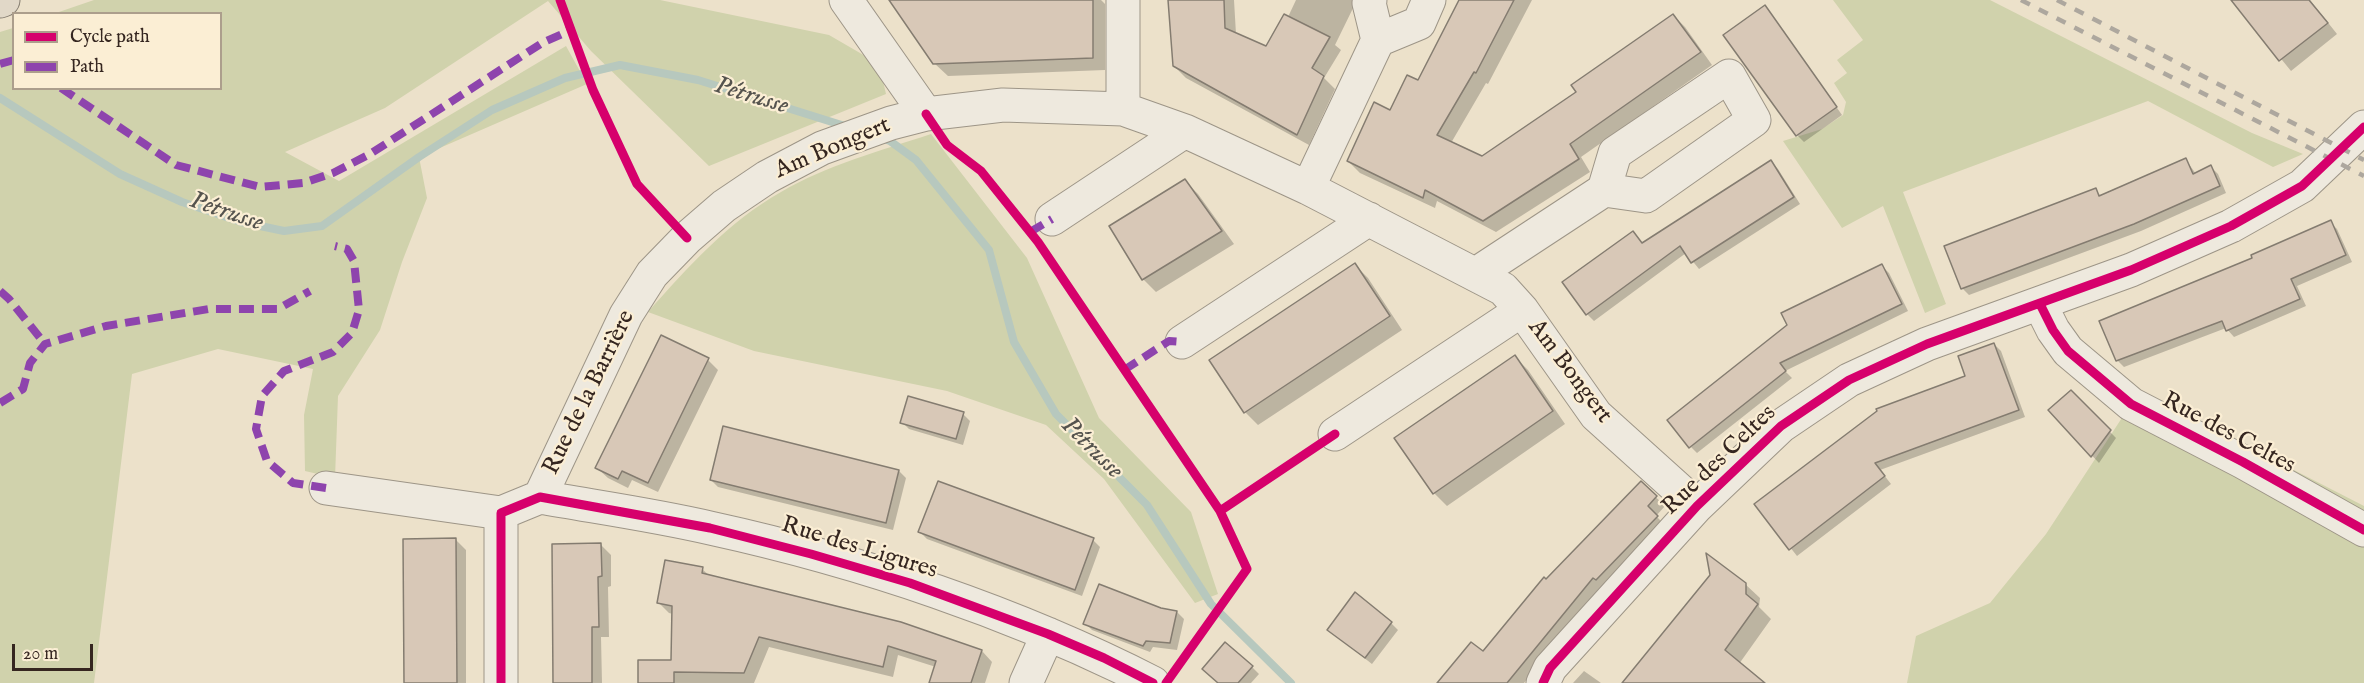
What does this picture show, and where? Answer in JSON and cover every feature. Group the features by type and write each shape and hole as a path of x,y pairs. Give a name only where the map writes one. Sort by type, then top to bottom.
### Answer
{"street":[{"name":"Am Bongert","path":"846,0 926,114"},
{"path":"1123,0 1123,109"},
{"path":"1308,188 1378,40 1370,0"},
{"path":"1378,40 1419,23 1430,0"},
{"name":"Am Bongert","path":"687,238 724,206 766,177 822,148 891,123 926,114 1003,105 1123,109 1185,131 1308,188 1503,289 1522,310 1596,414 1697,506"},
{"name":"Rue des Celtes","path":"1543,683 1550,668 1697,506 1781,426 1849,380 1928,344 2131,270 2231,226 2302,186 2364,127"},
{"path":"1052,219 1185,131"},
{"path":"1476,274 1604,190"},
{"path":"1182,342 1369,219"},
{"name":"Rue de la Barrière","path":"501,513 540,497 626,315 652,274 687,238"},
{"name":"Rue des Celtes","path":"2040,304 2053,330 2068,351 2131,404 2243,462 2364,530"},
{"name":"Am Bongert","path":"1335,434 1522,310"},
{"path":"326,488 501,513 501,683"},
{"name":"Rue des Ligures","path":"540,497 710,528 910,583 1048,634 1104,658 1153,683"},
{"path":"1026,683 1048,634"}],"green space":[{"path":"94,0 660,0 829,35 879,64 886,94 709,166 591,51 548,1 385,108 285,152 339,181 566,46 587,84 419,157 427,198 402,262 380,330 338,396 335,478 305,471 304,415 313,369 218,349 132,374 94,683 0,683 0,32 12,28 12,90 222,90 222,12 59,12"},
{"path":"1833,0 1990,0 2252,133 2303,154 2273,167 2148,101 1903,192 1946,304 1925,313 1883,206 1842,228 1783,141 1822,129 1843,115 1846,102 1834,83 1847,73 1837,60 1863,40"},
{"path":"931,134 1027,258 1099,418 1191,512 1218,594 1195,603 1104,479 1046,425 947,391 754,351 648,312 678,278 726,231 781,192 835,166"},
{"path":"2131,404 2243,462 2251,448 2364,506 2364,683 1907,683 1916,636 1990,603 2046,534"}],"building":[{"path":"889,0 1093,0 1093,58 933,64"},
{"path":"1168,0 1224,0 1225,28 1266,46 1284,14 1330,37 1312,68 1324,76 1297,135 1173,66"},
{"path":"1459,0 1514,0 1476,73 1474,72 1437,135 1482,156 1576,92 1571,85 1673,14 1701,52 1570,144 1579,159 1483,221 1425,190 1423,198 1347,161 1374,102 1390,110 1407,75 1418,80"},
{"path":"2231,0 2309,0 2328,23 2279,61"},
{"path":"1765,5 1837,107 1796,136 1723,35"},
{"path":"2186,158 2193,174 2211,165 2220,186 2134,224 1961,289 1944,246 2096,188 2099,196"},
{"path":"1771,160 1794,197 1691,263 1680,246 1586,315 1562,282 1633,231 1642,243"},
{"path":"1185,179 1222,231 1142,280 1109,226"},
{"path":"2331,220 2346,255 2291,279 2300,299 2226,331 2222,321 2116,361 2099,321 2252,258 2251,255"},
{"path":"1355,263 1390,316 1244,413 1209,360"},
{"path":"1882,264 1902,304 1780,363 1786,371 1689,448 1667,420 1787,325 1781,313"},
{"path":"661,335 709,358 648,483 622,471 618,479 595,468"},
{"path":"1994,343 2019,410 1875,463 1885,476 1789,550 1754,504 1877,411 1876,409 1965,376 1958,356"},
{"path":"1515,355 1553,411 1433,494 1394,438"},
{"path":"2071,390 2111,430 2091,457 2048,410"},
{"path":"908,396 964,412 956,439 900,423"},
{"path":"723,426 899,470 886,523 710,480"},
{"path":"938,481 1094,538 1075,590 918,532"},
{"path":"1641,481 1657,496 1648,506 1658,516 1596,580 1593,578 1507,683 1437,683 1471,642 1483,651 1544,577 1546,579"},
{"path":"456,538 457,683 404,683 403,539"},
{"path":"601,543 602,576 598,577 599,627 592,627 592,683 553,683 552,544"},
{"path":"1706,553 1746,583 1746,594 1758,604 1725,650 1765,683 1622,683 1710,575"},
{"path":"665,560 703,567 702,573 901,622 982,650 971,683 929,683 936,661 888,646 883,667 759,637 744,673 674,672 674,683 638,683 638,660 671,660 672,606 657,603"},
{"path":"1099,584 1161,608 1177,611 1170,643 1146,641 1143,646 1083,624"},
{"path":"1355,592 1392,622 1365,658 1327,630"},
{"path":"1225,642 1253,666 1238,683 1218,683 1202,669"}],"waterway":[{"name":"Pétrusse","path":"0,98 120,174 182,202 241,222 284,231 322,226 419,157 492,110 565,78 620,65 698,80 848,127"},
{"name":"Pétrusse","path":"880,138 890,141 916,160 989,250 1014,342 1056,414 1147,505 1211,604 1291,683"}],"railway":[{"path":"2021,0 2364,176"},
{"path":"2057,0 2364,160"}],"marked path":[{"path":"64,90 176,165 260,187 303,183 333,173 370,154 542,43 571,30 569,25"},
{"path":"0,64 12,61"},
{"path":"1030,232 1052,219"},
{"path":"326,488 293,483 267,461 256,429 262,396 284,371 333,352 352,333 359,310 354,261 347,249 335,246"},
{"path":"0,291 45,344"},
{"path":"0,403 23,389 30,363 45,344 106,326 209,309 278,309 310,291"},
{"path":"1124,370 1169,341 1182,342"}],"cycle path":[{"path":"560,0 593,90 637,184 687,238"},
{"path":"926,114 947,145 981,171 1038,242 1220,511 1247,569 1166,683"},
{"path":"1543,683 1550,668 1697,506 1781,426 1849,380 1927,344 2131,270 2231,226 2302,186 2364,127"},
{"path":"2040,304 2053,330 2068,351 2131,404 2243,462 2364,530"},
{"path":"1220,511 1335,434"},
{"path":"501,683 501,513 540,497 710,528 910,583 1048,634 1104,658 1153,683"}]}
